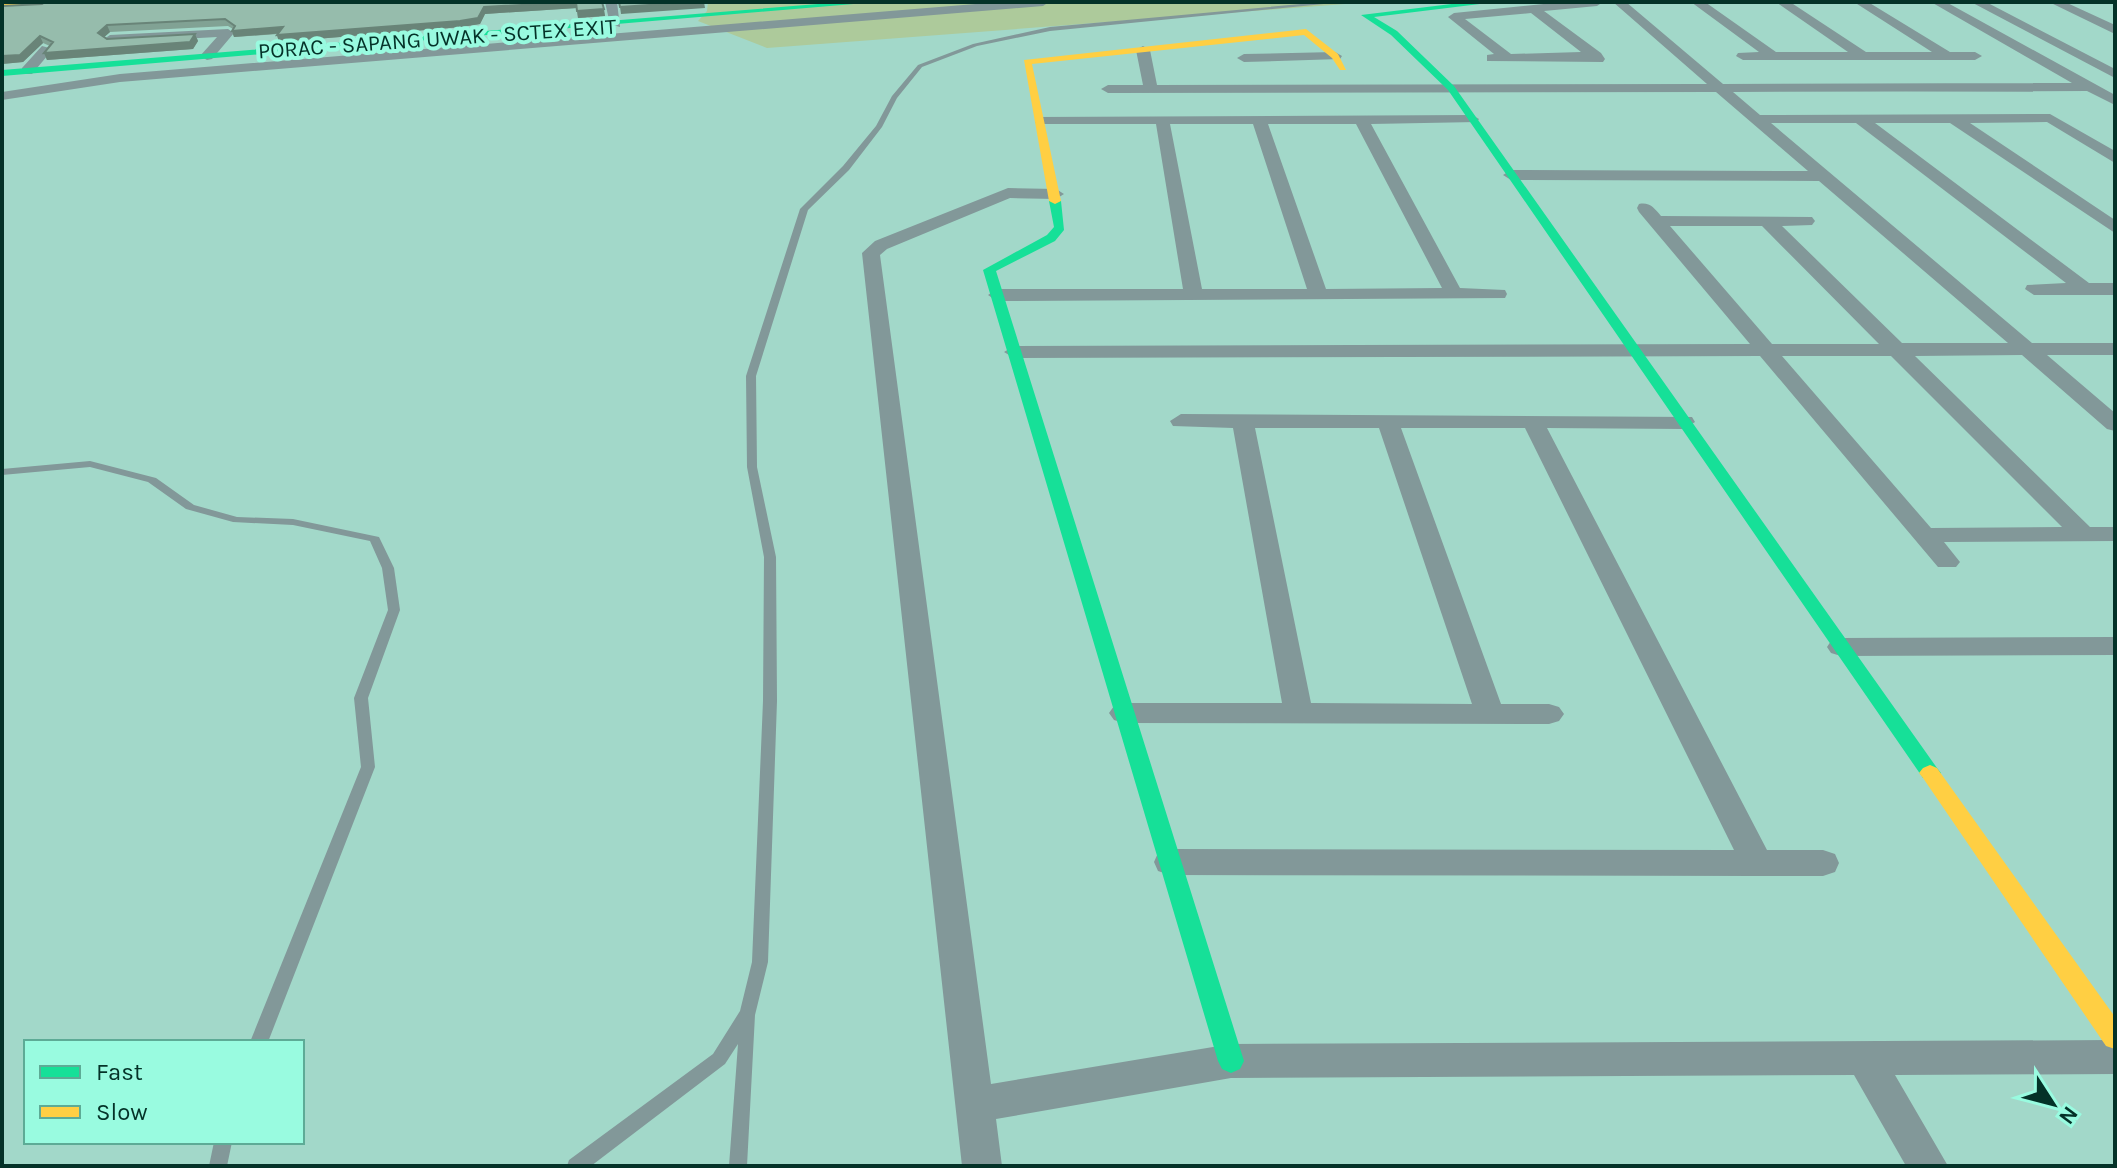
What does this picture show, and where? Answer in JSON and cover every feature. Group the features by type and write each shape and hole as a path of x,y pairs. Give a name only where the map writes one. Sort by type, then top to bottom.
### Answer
{"street":[{"path":"2,5 45,2"},
{"path":"611,2 616,24"},
{"name":"PORAC - SAPANG UWAK - SCTEX EXIT","path":"2,73 873,2"},
{"path":"2,96 120,78 1043,2"},
{"path":"1492,2 1365,15 1394,33 1451,88 2115,1038"},
{"path":"1508,58 1454,17 1597,2"},
{"path":"1619,2 2113,420"},
{"path":"1697,2 1773,56"},
{"path":"1782,2 1863,56"},
{"path":"1860,2 1947,56"},
{"path":"1937,2 2115,101"},
{"path":"1977,2 2115,74"},
{"path":"2055,2 2115,30"},
{"path":"1534,9 1596,56 1606,68"},
{"path":"1231,1061 989,270 1051,238 1060,227 1056,194 1027,62 1306,32 1339,62"},
{"path":"110,39 228,33 207,56"},
{"path":"1237,40 1246,63 1339,62"},
{"path":"27,71 47,49"},
{"path":"1143,50 1151,89"},
{"path":"1487,58 1596,56"},
{"path":"1743,56 1975,56"},
{"path":"1108,89 2091,87"},
{"path":"1953,118 2115,228"},
{"path":"1757,119 2050,118 2115,158"},
{"path":"1259,119 1318,294"},
{"path":"1361,119 1454,294"},
{"path":"1040,120 1472,119"},
{"path":"1860,119 2085,289"},
{"path":"1163,124 1193,294"},
{"path":"1511,175 1824,176"},
{"path":"982,1166 871,253 881,245 1008,193 1056,194"},
{"path":"1806,221 1651,215 1947,562"},
{"path":"1767,221 2083,534"},
{"path":"2034,289 2115,289"},
{"path":"997,295 1498,294"},
{"path":"1014,352 2115,349"},
{"path":"1181,421 1684,422"},
{"path":"1243,421 1298,713"},
{"path":"1388,422 1490,713"},
{"path":"1533,422 1757,863"},
{"path":"1924,535 2115,534"},
{"path":"1841,647 2115,646"},
{"path":"1124,713 1549,714"},
{"path":"1170,862 1823,863"},
{"path":"973,1105 1231,1061 2115,1057"},
{"path":"1864,1058 1928,1166"}],"lane":[{"path":"738,1166 748,1013 760,962 770,701 770,557 752,467 751,376 804,209 863,148 879,127 894,97 920,66 975,45 1050,29 1341,2"},
{"path":"2,472 90,464 152,480 190,507 221,516 237,520 293,522 375,539 388,568 394,610 361,698 368,767 260,1040"},
{"path":"576,1166 719,1059 748,1013"},
{"path":"218,1166 223,1144"}],"green space":[{"path":"708,2 1371,2 767,48 698,21 707,11"}],"building":[{"path":"45,2 576,2 484,7 478,18 460,21 277,35 283,27 232,31 235,26 225,19 107,25 98,33 107,39 195,34 190,42 44,53 53,42 40,36 20,55 2,56 2,6"},
{"path":"576,2 602,2 604,9 577,11"},
{"path":"619,2 693,2 620,7"}],"traffic: fast":[{"path":"2,73 873,2"},
{"path":"1492,2 1365,15 1394,33 1451,88 1930,773"},
{"path":"1055,201 1060,227 1051,238 989,270 1231,1061"}],"traffic: slow":[{"path":"2,5 45,2"},
{"path":"1055,201 1027,62 1306,32 1335,56 1343,68"},
{"path":"1930,773 2115,1038"}]}
